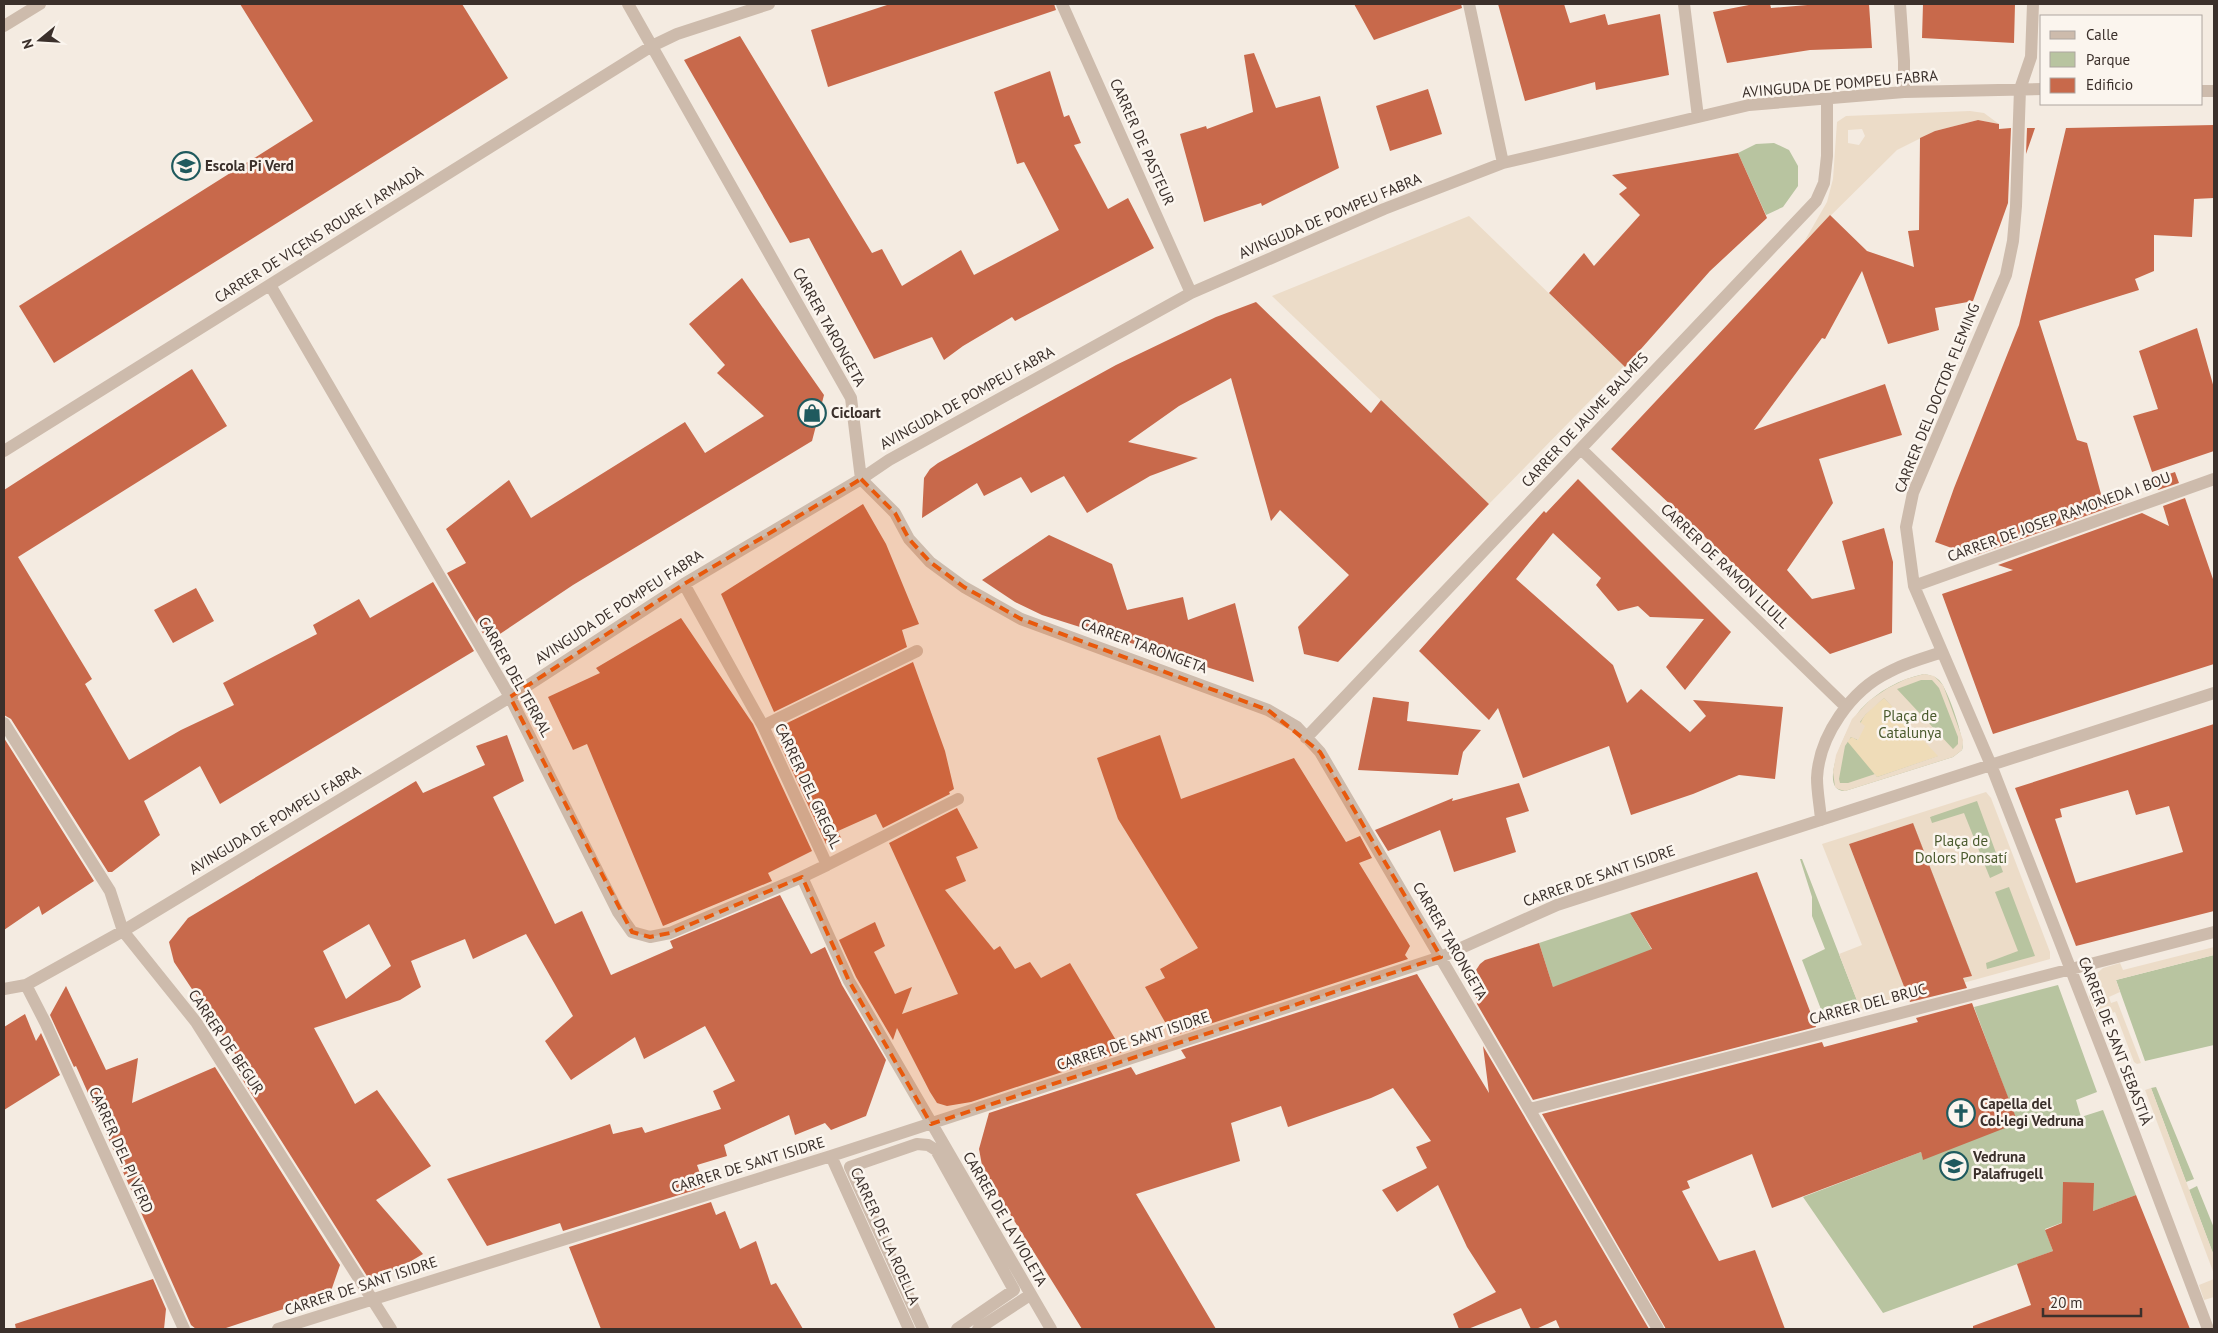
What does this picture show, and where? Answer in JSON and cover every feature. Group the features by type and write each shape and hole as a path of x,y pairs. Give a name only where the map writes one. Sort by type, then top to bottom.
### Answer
{"street":[{"path":"4,26 40,4"},
{"name":"CARRER TARONGETA","path":"628,4 851,398 861,479 895,513 910,539 930,562 964,587 1021,619 1268,710 1297,727 1320,752 1658,1329"},
{"name":"CARRER DE VIÇENS ROURE I ARMADÀ","path":"4,451 652,46 677,34 769,4"},
{"name":"CARRER DE PASTEUR","path":"1062,4 1191,293"},
{"path":"1469,4 1503,163"},
{"path":"1684,4 1698,117"},
{"path":"1900,4 1904,92"},
{"name":"CARRER DEL DOCTOR FLEMING","path":"1992,765 1914,586 1906,528 1913,494 2006,275 2013,240 2016,206 2020,89 2031,57 2033,4"},
{"name":"AVINGUDA DE POMPEU FABRA","path":"4,989 26,986 123,931 510,697 684,584 945,428 1191,293 1384,209 1503,163 1749,105 1904,92 2040,89"},
{"name":"CARRER DE JAUME BALMES","path":"1306,738 1816,200 1824,183 1827,98"},
{"name":"CARRER DEL TERRAL","path":"270,285 510,697 618,912 632,932 650,938 670,933 802,877"},
{"name":"CARRER DE RAMON LLULL","path":"1581,449 1846,707"},
{"name":"CARRER DE JOSEP RAMONEDA I BOU","path":"1914,586 2214,479"},
{"name":"CARRER DEL GREGAL","path":"684,584 762,726 827,864 802,877"},
{"path":"762,726 917,651"},
{"path":"1821,820 1817,778 1820,762 1829,733 1846,707 1874,681 1889,672 1942,652"},
{"name":"CARRER DE SANT ISIDRE","path":"278,1329 832,1156 1441,957 1557,905 2214,693"},
{"name":"CARRER DE BEGUR","path":"4,723 110,891 123,931 196,1022 391,1329"},
{"name":"CARRER DE SANT SEBASTIÀ","path":"1992,765 2208,1329"},
{"path":"827,864 958,799"},
{"path":"802,877 849,981 931,1124"},
{"name":"CARRER DEL BRUC","path":"1530,1109 2214,932"},
{"name":"CARRER DEL PI VERD","path":"26,986 46,1024 184,1329"},
{"name":"CARRER DE LA VIOLETA","path":"931,1124 1051,1329"},
{"path":"923,1329 850,1166 917,1144 928,1145 936,1150 1014,1290 957,1329"},
{"name":"CARRER DE LA ROELLA","path":"832,1156 909,1329"},
{"path":"978,1329 1030,1295"}],"highlighted area":[{"path":"861,479 895,513 909,539 930,562 964,587 1021,619 1268,710 1320,752 1441,957 931,1124 849,981 802,877 670,933 650,937 632,932 510,697 684,584"}],"green space":[{"path":"1774,143 1789,150 1798,166 1798,186 1783,207 1766,215 1738,153 1756,144"},
{"name":"Plaça de Catalunya","path":"1924,674 1937,679 1947,693 1959,726 1962,750 1953,757 1845,791 1836,788 1833,780 1838,754 1850,726 1861,709 1890,687 1906,679"},
{"name":"Plaça de Dolors Ponsatí","path":"1979,798 2039,958 1972,976 1913,823"},
{"path":"1800,859 1802,859 1860,1008 1824,1017 1802,960 1825,949 1812,916 1812,897"},
{"path":"1630,913 1661,965 1553,987 1539,943"},
{"path":"2214,955 2214,1045 2145,1061 2116,980"},
{"path":"2058,985 2097,1092 2076,1100 2081,1117 2103,1110 2136,1195 2045,1229 2053,1251 1883,1313 1803,1197 1921,1152 1923,1159 2017,1122 1974,1007"},
{"path":"2156,1087 2194,1179 2186,1182 2151,1088"},
{"path":"2197,1186 2214,1228 2214,1256 2189,1190"}],"sand":[{"path":"1884,698 1939,756 1877,777 1847,741 1852,737 1857,740 1860,725 1865,715"}],"shaded area":[{"path":"1970,111 1984,113 1999,124 1978,120 1935,131 1897,150 1804,242 1827,202 1833,179 1837,122 1846,116","holes":["1862,129 1865,136 1859,145 1848,143 1848,130"]},
{"path":"1469,216 1624,366 1489,504 1272,296"},
{"path":"1924,674 1934,676 1943,685 1963,740 1962,750 1953,757 1845,791 1838,789 1835,787 1833,772 1836,755 1852,719 1870,700 1906,679","holes":["1921,680 1932,680 1939,688 1958,737 1958,744 1953,749 1897,689","1884,698 1938,756 1877,777 1875,774 1848,783 1840,783 1839,779 1845,746 1851,737 1858,740 1865,726 1860,722"]},
{"path":"1986,792 1991,798 2050,952 2050,959 1861,1011 1839,954 1862,945 1822,844","holes":["1977,801 2003,872 1990,878 1964,813 1932,823 1930,817","1913,823 1972,976 1907,994 1849,844","2009,887 2035,956 1987,969 1986,963 2018,951 1995,892"]},
{"path":"2214,947 2214,955 2116,980 2120,992 2109,997 2111,1003 2117,1001 2141,1063 2137,1064 2134,1062 2115,1012 2097,1018 2089,997 2089,989 2095,975 2103,968 2120,963 2123,970"},
{"path":"2151,1088 2214,1256 2214,1274 2145,1090"},
{"path":"2214,1279 2214,1297 2204,1300 2199,1285"}],"building":[{"path":"240,4 462,4 508,78 54,363 19,306 313,121"},
{"path":"890,4 1054,4 1056,10 828,87 811,30"},
{"path":"1354,4 1461,4 1462,8 1374,40"},
{"path":"1498,4 1564,4 1570,23 1605,14 1608,25 1660,14 1669,75 1596,90 1595,82 1525,101"},
{"path":"1754,4 1770,4 1771,8 1819,4 1869,4 1872,48 1810,50 1727,63 1713,12"},
{"path":"1923,4 2015,4 2014,43 1922,38"},
{"path":"740,36 872,253 882,249 902,286 961,250 974,275 1059,230 1024,162 1017,164 994,92 1050,71 1064,117 1069,115 1081,143 1074,145 1108,209 1128,198 1154,248 1015,321 1012,317 963,346 944,360 932,337 874,359 809,238 790,243 684,60"},
{"path":"1254,53 1276,108 1320,96 1339,168 1262,206 1261,203 1204,222 1180,134 1206,126 1207,129 1253,112 1244,55"},
{"path":"1428,89 1442,134 1390,151 1376,106"},
{"path":"1978,120 1999,124 1999,129 2011,128 2008,203 1973,301 1935,308 1939,330 1888,344 1862,271 1825,339 1822,338 1754,430 1885,384 1902,435 1819,459 1833,503 1787,570 1812,599 1855,589 1842,541 1884,528 1893,562 1892,633 1830,654 1611,449 1830,215 1867,251 1914,267 1908,231 1919,230 1920,138 1935,131"},
{"path":"2214,125 2214,198 2194,199 2192,237 2154,235 2154,271 2135,279 2139,290 2039,321 2077,440 2087,443 2101,494 2122,503 1974,556 1935,542 1954,488 2019,325 2066,128"},
{"path":"2027,128 2035,128 2026,154"},
{"path":"1738,153 1767,218 1710,271 1625,367 1549,293 1584,253 1594,266 1640,215 1619,194 1627,188 1612,175"},
{"path":"742,278 824,395 812,441 573,585 488,642 447,573 466,563 446,529 509,480 531,518 685,422 705,453 764,416 717,373 725,365 689,324"},
{"path":"1256,302 1371,413 1381,400 1489,504 1338,662 1304,654 1298,627 1349,575 1280,510 1271,521 1231,378 1179,406 1128,442 1198,458 1150,476 1087,513 1064,476 1031,493 1021,477 984,496 977,483 922,518 924,478 930,469 938,463 1116,365 1216,317"},
{"path":"2197,328 2214,388 2214,451 2152,472 2133,416 2158,409 2139,351"},
{"path":"192,369 227,426 18,557 92,679 85,684 129,760 181,730 234,705 223,683 317,634 313,625 359,599 370,618 433,582 474,651 220,804 200,766 144,801 160,835 112,872 108,872 11,719 4,715 4,490"},
{"path":"2175,472 2179,483 2158,490 2154,479"},
{"path":"1578,479 1731,632 1685,690 1666,667 1704,619 1650,617 1638,606 1618,611 1596,585 1601,578 1553,533 1516,579 1613,665 1627,703 1641,689 1690,732 1706,716 1693,700 1783,707 1775,779 1739,775 1693,794 1631,815 1609,746 1523,778 1498,708 1489,720 1419,651 1544,511 1546,513"},
{"path":"2185,498 2214,582 2214,664 1993,734 1942,594 2013,570 1998,565 2142,513 2169,526 2163,506"},
{"path":"863,504 886,544 919,624 902,630 907,647 774,712 721,594"},
{"path":"1049,535 1112,564 1127,610 1183,597 1188,620 1235,603 1254,682 1042,615 1015,602 982,580"},
{"path":"196,588 214,621 173,643 154,610"},
{"path":"681,618 753,724 812,851 768,873 772,881 663,926 587,744 573,750 548,697 600,673 596,668"},
{"path":"913,662 945,751 954,789 949,792 950,794 883,828 876,814 838,831 841,838 826,844 779,742 786,738 781,726"},
{"path":"1373,697 1409,702 1407,721 1481,730 1463,752 1458,775 1358,770"},
{"path":"2214,724 2214,911 2076,946 2015,788","holes":["2128,790 2136,815 2169,806 2183,852 2076,883 2055,819 2062,817 2060,809"]},
{"path":"507,735 524,781 493,797 555,924 582,911 611,975 673,948 670,941 780,895 811,954 825,947 842,985 886,1060 866,1116 831,1130 825,1123 795,1135 789,1115 724,1145 727,1156 697,1165 705,1187 563,1231 560,1223 487,1246 447,1179 610,1124 613,1134 642,1127 645,1133 721,1109 713,1091 735,1081 705,1026 644,1059 635,1037 571,1080 545,1041 573,1016 526,934 473,959 465,939 411,961 421,987 400,1000 314,1028 355,1104 377,1090 431,1166 376,1200 423,1254 372,1284 230,1060 237,1057 174,962 169,942 188,918 416,781 423,793 485,765 476,746","holes":["369,924 391,966 346,999 323,951"]},
{"path":"1160,735 1181,799 1294,758 1346,842 1360,836 1372,858 1359,863 1410,946 1405,955 1408,959 1173,1036 1145,987 1165,978 1160,969 1198,948 1118,819 1097,758"},
{"path":"4,738 94,881 42,915 39,906 4,930"},
{"path":"1519,783 1529,811 1506,818 1516,852 1454,872 1440,830 1388,851 1375,830 1453,798 1452,801"},
{"path":"957,808 978,848 956,857 966,881 945,890 994,950 1000,946 1015,969 1030,962 1041,978 1070,963 1123,1052 971,1102 947,1106 937,1103 897,1028 893,1040 856,977 839,940 875,922 885,946 874,952 895,994 912,987 902,1014 958,994 889,843"},
{"path":"1913,823 1972,976 1963,978 1967,988 1910,1002 1849,844"},
{"path":"1757,872 1816,1027 1533,1100 1477,1004 1474,973 1480,964 1485,960 1539,943 1553,987 1652,949 1630,913"},
{"path":"1417,974 1489,1093 1483,1046 1649,1329 1560,1329 1556,1320 1536,1329 1531,1329 1521,1308 1468,1329 1459,1329 1453,1314 1496,1292 1467,1247 1438,1185 1397,1212 1382,1190 1427,1168 1416,1147 1431,1141 1393,1088 1371,1098 1288,1127 1281,1106 1231,1123 1240,1161 1136,1194 1216,1329 1082,1329 983,1171 979,1149 989,1113 1131,1067 1136,1075 1186,1058 1181,1050"},
{"path":"66,986 106,1070 138,1058 132,1103 215,1067 340,1265 331,1291 323,1296 223,1329 196,1329 191,1325 76,1066 74,1067 50,1015"},
{"path":"1972,1003 2018,1123 1923,1160 1921,1152 1772,1208 1752,1154 1687,1181 1690,1188 1682,1191 1719,1261 1755,1250 1785,1329 1666,1329 1542,1114 1822,1042 1824,1047 1918,1022 1916,1018"},
{"path":"25,1014 36,1041 41,1033 60,1075 4,1110 4,1027"},
{"path":"2063,1182 2094,1183 2093,1211 2136,1195 2190,1329 1973,1329 1973,1326 2031,1305 2017,1264 2053,1251 2045,1230 2062,1223"},
{"path":"711,1202 716,1215 725,1211 740,1249 756,1241 771,1285 776,1283 803,1329 601,1329 569,1247"},
{"path":"153,1279 166,1309 164,1329 16,1329 15,1324"}],"place":[{"name":"Escola Pi Verd","path":"186,166"},
{"name":"Cicloart","path":"812,413"},
{"name":"Capella del Col·legi Vedruna","path":"1961,1113"},
{"name":"Vedruna Palafrugell","path":"1954,1166"}]}
